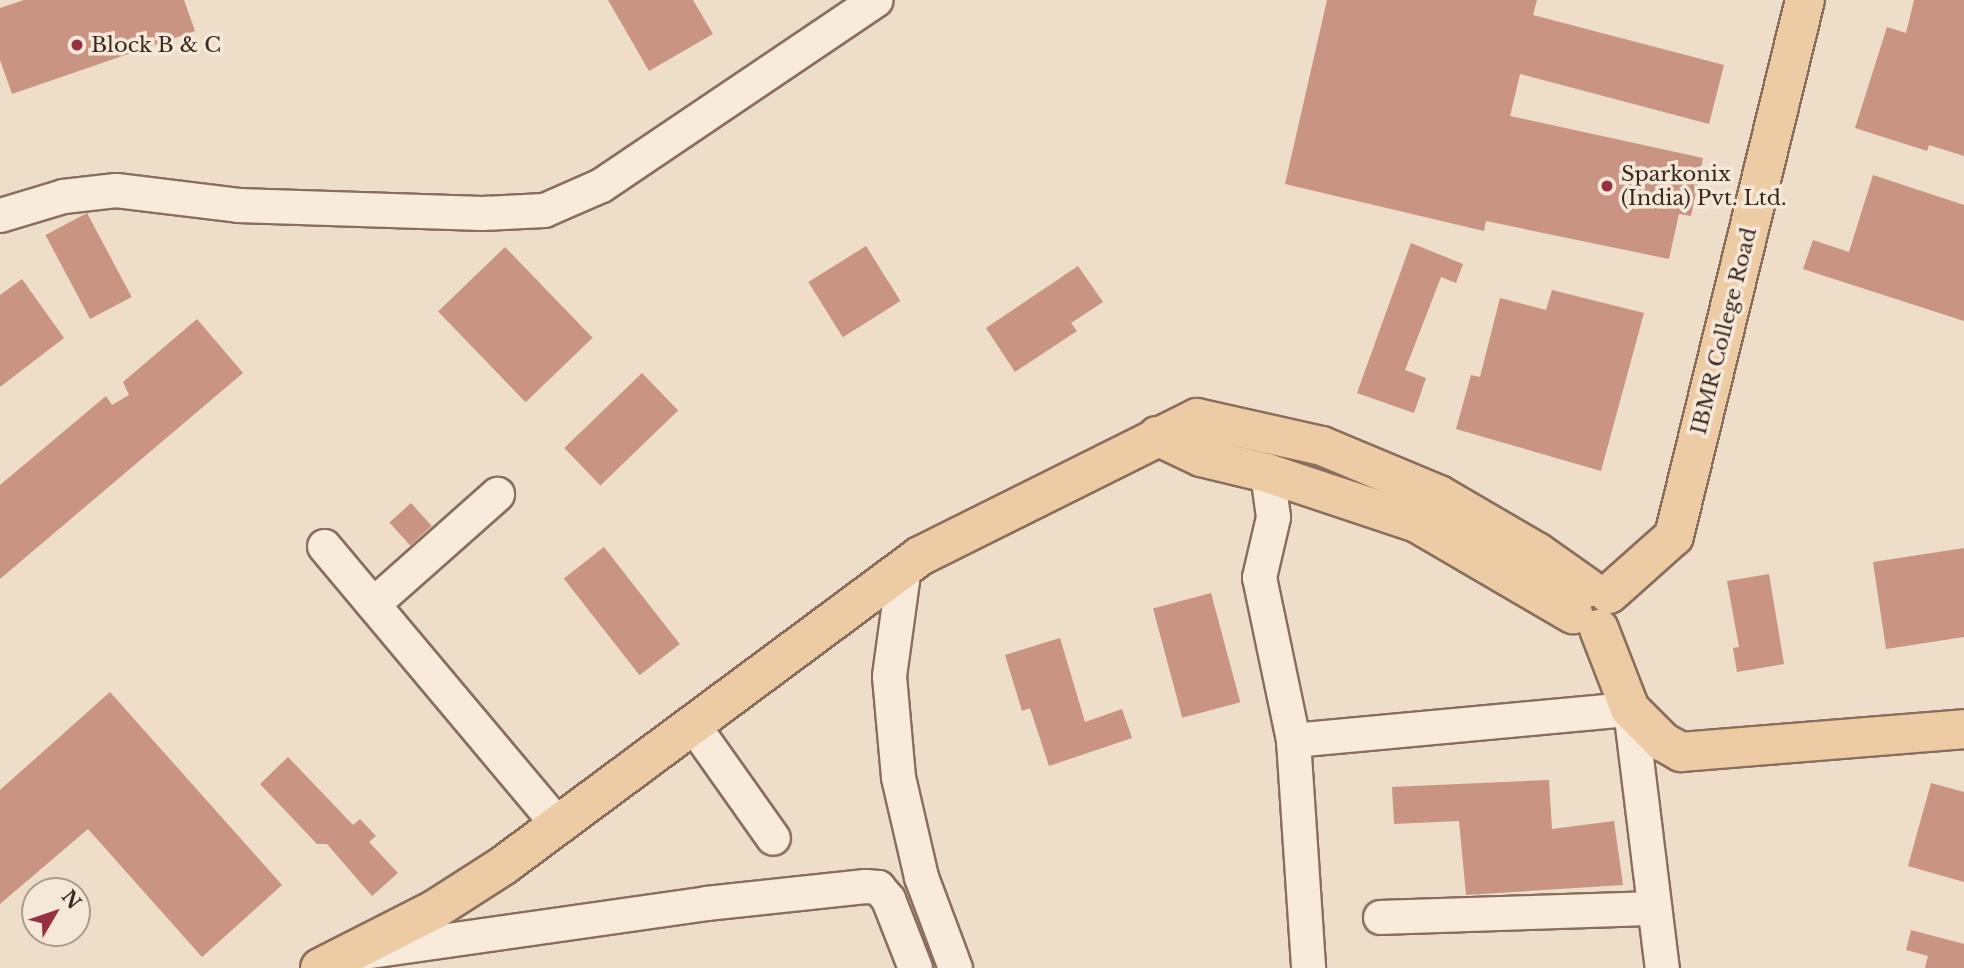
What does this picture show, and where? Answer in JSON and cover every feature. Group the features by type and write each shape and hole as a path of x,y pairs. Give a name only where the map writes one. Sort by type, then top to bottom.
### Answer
{"main road":[{"name":"IBMR College Road","path":"1592,606 1674,536 1805,0"},
{"path":"333,961 434,910 559,826 904,566 1197,418 1322,446 1439,495 1536,552 1592,606 1630,709 1663,742 1681,752 1964,729"},
{"path":"1157,436 1201,457 1267,473 1418,523 1592,606"},
{"path":"1663,742 1681,731 1964,708"}],"street":[{"path":"0,215 63,196 116,190 238,205 482,212 544,209 601,185 875,0"},
{"path":"1267,473 1273,517 1259,577 1293,740 1308,968"},
{"path":"373,604 497,495"},
{"path":"324,546 559,826"},
{"path":"904,566 889,676 898,777 921,877 955,968"},
{"path":"1293,740 1630,709 1662,968"},
{"path":"693,725 773,838"},
{"path":"333,961 706,903 865,886 878,887 888,899 915,968"},
{"path":"1380,917 1654,908"}],"building":[{"name":"Block B & C","path":"24,0 184,0 195,31 12,94 0,60 0,8"},
{"path":"608,0 693,0 713,34 649,71"},
{"path":"1327,0 1537,0 1533,15 1724,65 1709,124 1520,74 1510,116 1703,158 1691,216 1679,214 1669,259 1486,221 1484,231 1285,184"},
{"path":"1914,0 1964,0 1964,156 1929,145 1927,151 1855,128 1887,27 1906,33"},
{"path":"1873,175 1964,205 1964,321 1803,269 1813,240 1849,252"},
{"path":"87,213 132,297 90,319 46,235"},
{"path":"1411,243 1463,264 1456,283 1441,277 1405,370 1426,378 1414,413 1357,393"},
{"path":"866,246 900,301 843,337 808,282"},
{"path":"505,247 593,338 526,402 438,312"},
{"path":"1078,266 1103,302 1071,323 1077,331 1015,372 986,328"},
{"path":"22,279 64,338 0,387 0,295"},
{"path":"1552,290 1644,313 1601,471 1456,429 1471,375 1480,377 1500,298 1546,310"},
{"path":"197,319 243,373 0,579 0,485 106,396 112,405 129,395 123,382"},
{"path":"642,373 678,410 600,485 564,448"},
{"path":"411,503 432,526 410,545 389,522"},
{"path":"604,547 680,644 640,675 564,578"},
{"path":"1964,548 1964,637 1886,649 1873,562"},
{"path":"1769,574 1784,664 1737,672 1733,648 1739,647 1727,581"},
{"path":"1211,593 1240,702 1182,718 1153,609"},
{"path":"1060,638 1085,722 1122,709 1132,738 1049,766 1030,708 1022,711 1005,655"},
{"path":"110,692 282,885 202,957 88,829 32,877 21,877 21,886 0,904 0,790"},
{"path":"288,757 353,825 360,819 376,836 369,842 398,873 372,896 327,844 317,844 260,784"},
{"path":"1549,780 1552,829 1614,821 1623,885 1466,895 1459,821 1394,824 1392,787"},
{"path":"1931,783 1964,792 1964,882 1908,866"},
{"path":"1911,930 1964,944 1964,968 1925,968 1928,956 1906,950"}],"place":[{"name":"Block B & C","path":"77,45"},
{"name":"Sparkonix (India) Pvt. Ltd.","path":"1607,186"}]}
